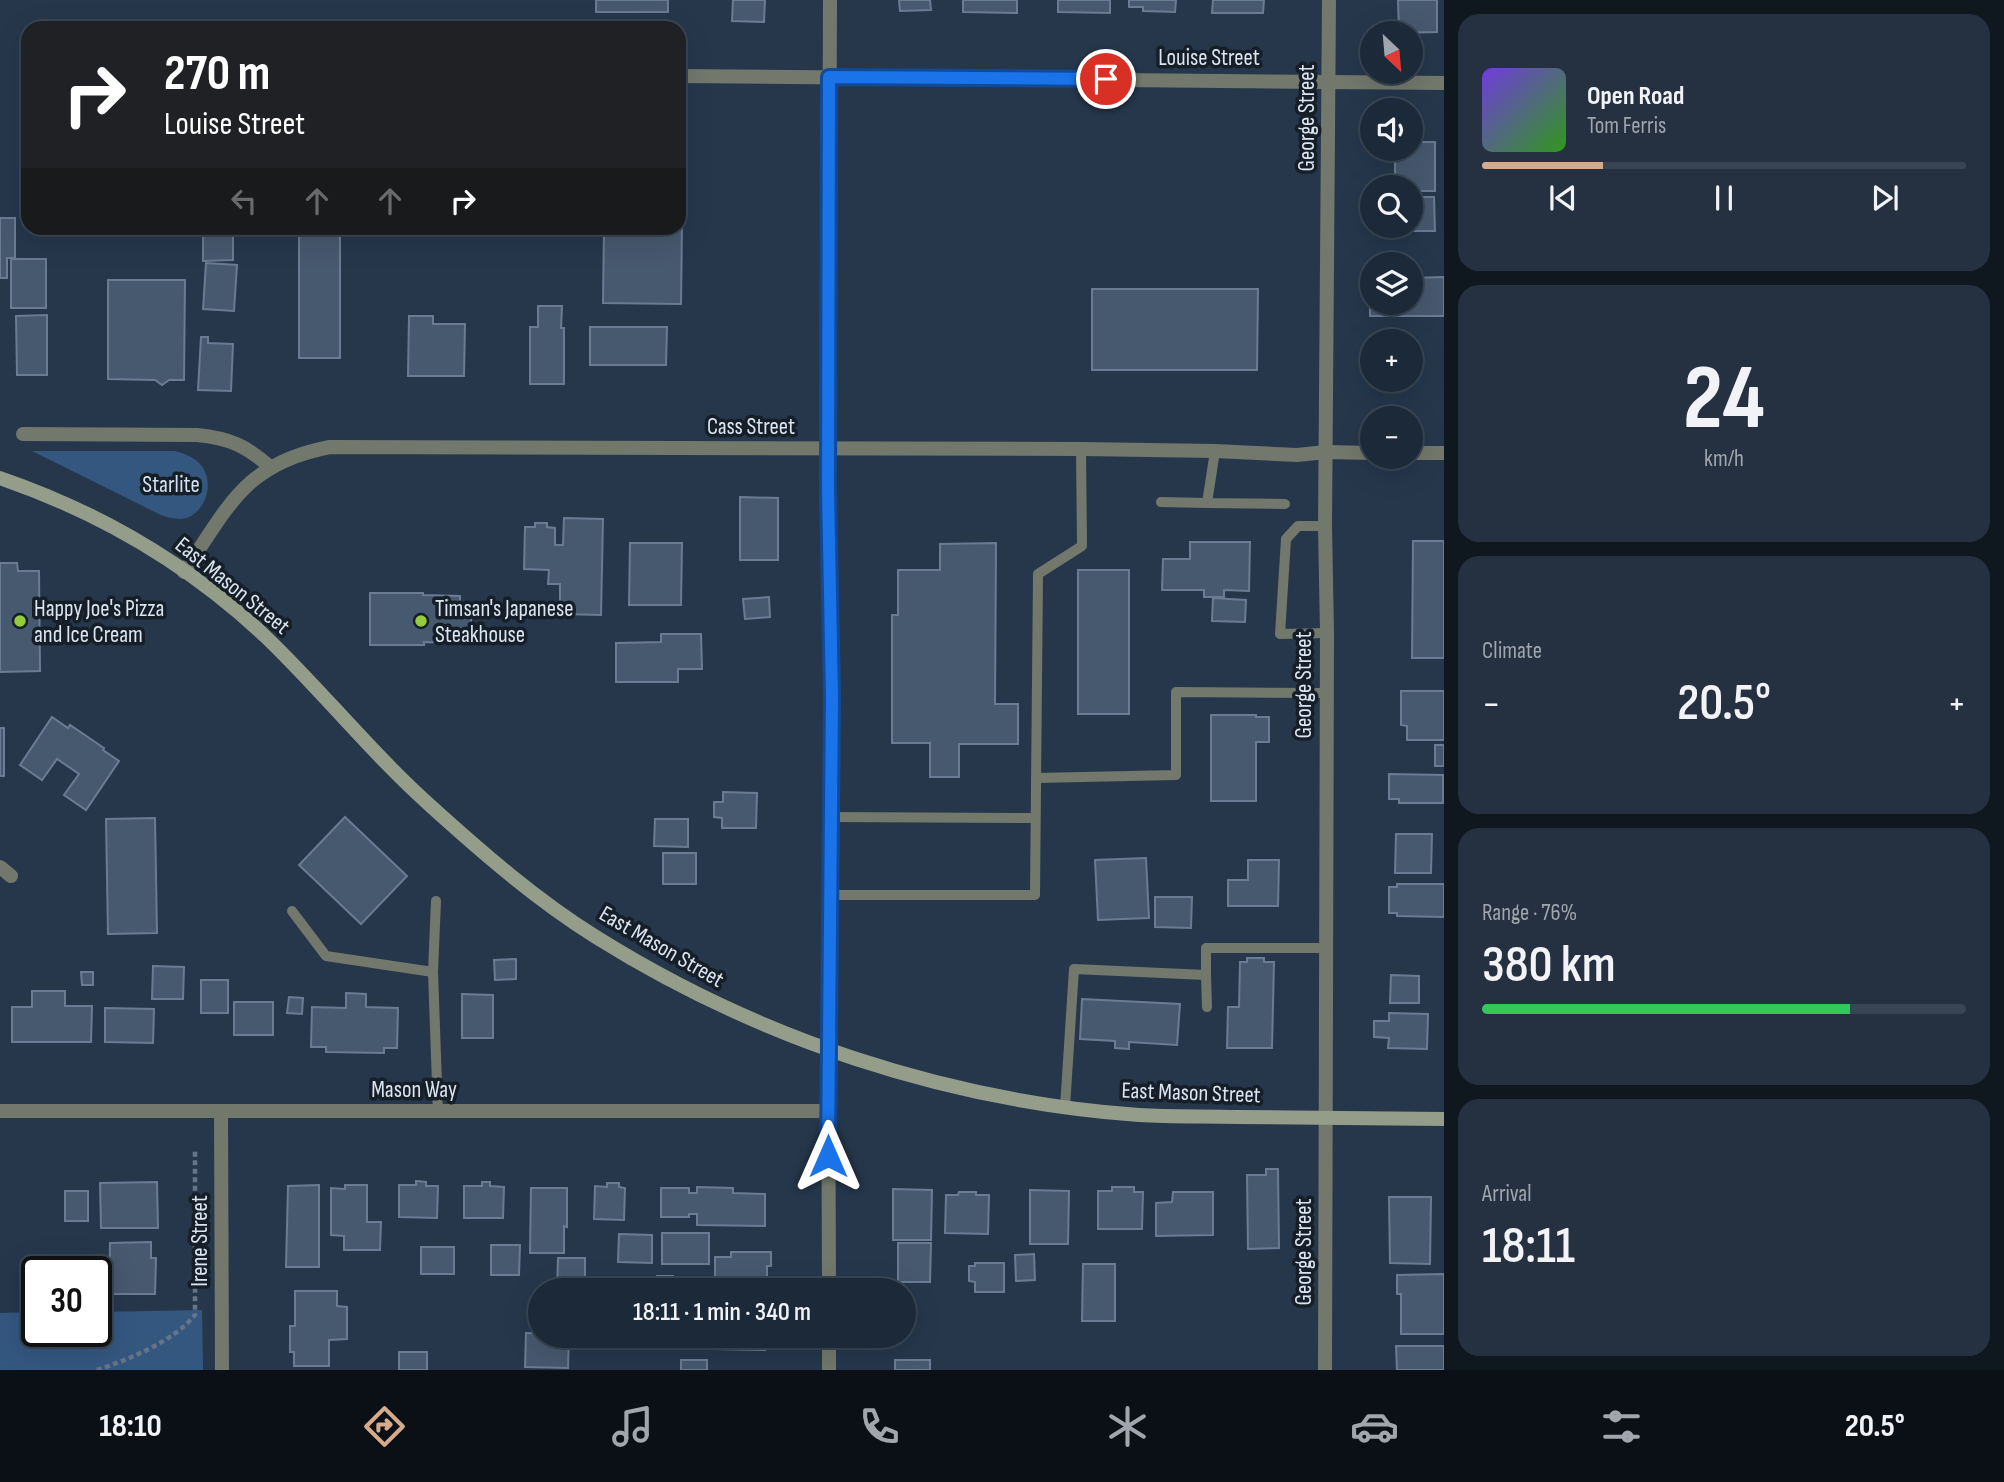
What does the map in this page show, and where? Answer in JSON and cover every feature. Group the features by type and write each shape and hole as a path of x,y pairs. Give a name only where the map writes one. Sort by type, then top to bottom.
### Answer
{"main road":[{"name":"East Mason Street","path":"0,478 38,491 95,517 149,547 210,590 266,638 407,785 475,847 528,889 594,935 662,976 734,1012 828,1051 884,1068 981,1093 1065,1107 1141,1115 1444,1119"}],"street":[{"path":"829,1278 828,1051 832,697 828,449 830,0"},
{"name":"George Street","path":"1325,1370 1325,526 1329,0"},
{"name":"Louise Street","path":"686,76 1444,83"},
{"path":"23,434 216,437 251,450 270,467"},
{"name":"Cass Street","path":"184,572 236,496 252,480 288,458 330,447 1081,449 1297,455 1360,453"},
{"path":"1423,453 1444,453"},
{"name":"Mason Way","path":"0,1111 828,1111"},
{"name":"Irene Street","path":"221,1112 222,1370"},
{"path":"829,1348 829,1370"}],"lane":[{"path":"829,895 1035,895 1038,574 1082,545 1081,449"},
{"path":"1207,503 1215,451"},
{"path":"1161,502 1285,504"},
{"path":"1325,526 1298,526 1286,539 1280,634 1326,633"},
{"path":"1036,778 1177,775 1176,692 1326,693"},
{"path":"830,817 1035,818"},
{"path":"436,901 433,972 438,1112"},
{"path":"292,911 326,956 433,972"},
{"path":"1207,1007 1206,948 1326,948"},
{"path":"1065,1107 1074,969 1206,975"}],"path":[{"path":"97,1370 148,1348 186,1326 195,1315 195,1152"}],"green space":[{"name":"Starlite","path":"32,451 174,451 193,458 204,469 207,492 196,512 186,518 171,518"},
{"path":"202,1310 203,1370 0,1370 0,1313 21,1312 21,1347 112,1347 112,1312"}],"building":[{"path":"596,0 668,0 668,12 596,12"},
{"path":"733,0 765,0 764,22 732,21"},
{"path":"899,0 930,0 931,10 900,11"},
{"path":"963,0 1017,0 1017,13 963,12"},
{"path":"1058,0 1110,0 1110,13 1058,12"},
{"path":"1129,0 1176,0 1175,12 1143,11 1143,7 1129,7"},
{"path":"1213,0 1264,0 1263,13 1212,13"},
{"path":"1398,0 1437,0 1437,32 1423,32 1423,21 1399,21"},
{"path":"1423,142 1435,142 1435,191 1423,191 1423,175 1395,175 1395,161 1423,161"},
{"path":"1423,197 1434,197 1435,231 1423,231"},
{"path":"0,218 15,218 15,258 7,258 7,278 0,278"},
{"path":"203,235 233,235 233,260 203,261"},
{"path":"299,235 340,235 340,358 299,358"},
{"path":"604,235 682,235 681,304 603,303"},
{"path":"11,259 46,259 46,308 11,308"},
{"path":"206,263 237,265 234,311 203,309"},
{"path":"1444,277 1444,316 1370,316 1423,315 1423,278"},
{"path":"108,280 185,280 184,380 169,380 162,385 155,380 108,379"},
{"path":"1092,289 1258,289 1257,370 1092,370"},
{"path":"538,306 562,306 564,384 530,384 530,327 538,327"},
{"path":"47,315 47,375 17,375 16,316"},
{"path":"409,316 433,316 433,324 465,324 464,376 408,376"},
{"path":"590,327 667,327 666,365 590,365"},
{"path":"201,337 208,337 208,343 233,344 231,391 198,390"},
{"path":"740,497 778,498 778,560 740,560"},
{"path":"564,518 603,519 601,615 560,614 560,584 548,584 549,570 524,569 525,527 535,527 535,523 547,523 547,527 555,528 555,545 563,545"},
{"path":"1413,541 1444,541 1444,658 1412,658"},
{"path":"1190,542 1250,542 1249,591 1224,590 1224,597 1204,597 1204,590 1162,590 1163,559 1190,559"},
{"path":"630,543 682,543 681,605 629,605"},
{"path":"996,543 995,704 1018,704 1018,744 959,744 959,777 930,777 930,743 892,743 892,615 898,615 898,570 940,570 940,544"},
{"name":"Happy Joe's Pizza and Ice Cream","path":"0,563 17,563 18,571 39,571 40,671 0,672"},
{"path":"1078,570 1129,570 1129,714 1078,714"},
{"name":"Timsan's Japanese Steakhouse","path":"370,593 460,596 460,615 471,615 471,628 460,628 461,643 370,645"},
{"path":"769,597 770,617 745,619 743,599"},
{"path":"1213,598 1246,600 1245,622 1212,621"},
{"path":"661,634 701,634 702,669 678,669 678,682 616,682 616,643 661,642"},
{"path":"1401,691 1444,691 1444,740 1407,740 1407,726 1401,725"},
{"path":"1211,715 1269,717 1269,742 1256,742 1256,801 1211,801"},
{"path":"52,717 68,728 70,725 119,761 86,810 64,795 79,774 57,759 42,780 20,765"},
{"path":"0,728 4,728 4,776 0,776"},
{"path":"1435,745 1444,745 1444,766 1435,766"},
{"path":"1389,774 1443,775 1443,803 1399,803 1399,799 1389,799"},
{"path":"723,792 757,793 756,828 722,828 722,818 714,817 714,802 723,802"},
{"path":"345,817 407,876 361,924 299,865"},
{"path":"155,818 157,933 108,934 106,819"},
{"path":"655,819 688,819 688,847 654,846"},
{"path":"1396,834 1432,834 1431,873 1395,873"},
{"path":"663,853 696,853 696,884 663,884"},
{"path":"1146,858 1149,918 1098,920 1095,860"},
{"path":"1248,860 1279,860 1278,906 1228,906 1228,880 1248,880"},
{"path":"1397,884 1444,884 1444,917 1397,916 1397,913 1389,913 1389,887 1397,887"},
{"path":"1155,897 1192,897 1191,928 1155,927"},
{"path":"1247,958 1264,958 1264,962 1274,962 1272,1048 1227,1048 1228,1007 1239,1007 1240,962 1247,962"},
{"path":"516,959 516,979 495,980 494,960"},
{"path":"153,966 184,967 183,999 152,999"},
{"path":"81,972 93,972 93,985 82,985"},
{"path":"1391,975 1419,976 1419,1003 1390,1003"},
{"path":"201,980 228,980 228,1013 201,1013"},
{"path":"32,991 65,991 65,1006 92,1006 91,1042 12,1042 12,1007 32,1007"},
{"path":"346,993 366,994 366,1007 398,1008 397,1048 384,1048 384,1053 326,1052 326,1047 311,1047 312,1007 346,1008"},
{"path":"462,994 493,995 493,1038 462,1038"},
{"path":"289,997 303,998 302,1014 287,1013"},
{"path":"1082,999 1180,1004 1177,1045 1129,1042 1129,1049 1115,1048 1115,1041 1080,1039"},
{"path":"234,1002 273,1002 273,1035 234,1035"},
{"path":"105,1008 154,1009 153,1043 105,1042"},
{"path":"1389,1013 1428,1014 1427,1049 1388,1048 1389,1038 1374,1037 1374,1021 1389,1021"},
{"path":"1266,1169 1278,1169 1279,1248 1248,1249 1247,1175 1266,1175"},
{"path":"416,1181 426,1182 426,1186 438,1186 437,1218 399,1217 399,1185 416,1185"},
{"path":"157,1182 158,1228 101,1228 100,1183"},
{"path":"482,1182 490,1182 490,1186 504,1187 503,1218 464,1218 464,1186 482,1186"},
{"path":"607,1183 619,1183 619,1187 625,1188 624,1220 594,1219 595,1186 607,1187"},
{"path":"319,1185 319,1267 286,1267 288,1186"},
{"path":"345,1185 367,1185 367,1222 381,1222 380,1250 344,1250 344,1236 331,1235 331,1188 345,1189"},
{"path":"697,1187 733,1188 733,1193 765,1194 765,1226 697,1225 697,1214 689,1214 689,1217 661,1217 661,1188 689,1188 689,1193 697,1193"},
{"path":"1112,1187 1134,1187 1134,1192 1143,1192 1142,1229 1098,1229 1098,1191 1112,1191"},
{"path":"531,1188 567,1188 564,1253 530,1253"},
{"path":"893,1189 932,1190 931,1240 893,1240"},
{"path":"1030,1190 1069,1191 1068,1244 1030,1244"},
{"path":"65,1191 88,1191 88,1221 65,1221"},
{"path":"959,1192 989,1195 988,1234 945,1233 946,1195 958,1195"},
{"path":"1173,1192 1213,1192 1213,1235 1156,1236 1156,1203 1172,1202"},
{"path":"1389,1197 1431,1197 1430,1264 1390,1263"},
{"path":"662,1233 709,1233 709,1264 662,1264"},
{"path":"619,1234 652,1235 652,1263 618,1262"},
{"path":"151,1242 151,1258 156,1258 155,1294 112,1294 110,1243"},
{"path":"898,1243 931,1243 930,1282 916,1282 916,1278 898,1278"},
{"path":"491,1245 520,1245 519,1275 491,1275"},
{"path":"421,1247 454,1247 454,1274 421,1274"},
{"path":"731,1252 771,1252 771,1266 767,1266 767,1278 715,1278 715,1257 731,1257"},
{"path":"1034,1254 1035,1280 1016,1281 1015,1255"},
{"path":"558,1258 585,1258 585,1278 557,1278"},
{"path":"975,1263 1004,1263 1004,1292 975,1292 975,1282 969,1281 969,1266 975,1266"},
{"path":"1083,1264 1115,1264 1115,1321 1082,1321"},
{"path":"1444,1274 1444,1334 1401,1334 1401,1294 1397,1294 1397,1275"},
{"path":"657,1276 673,1276 673,1278"},
{"path":"295,1291 337,1291 337,1306 347,1307 347,1339 329,1340 329,1366 294,1366 294,1352 290,1352 290,1326 295,1326"},
{"path":"526,1333 528,1348 569,1348 568,1368 525,1367"},
{"path":"1396,1346 1444,1346 1444,1370 1397,1370"},
{"path":"715,1348 765,1348 765,1350"},
{"path":"399,1352 427,1352 427,1370 399,1370"},
{"path":"681,1360 707,1360 707,1370 681,1370"},
{"path":"895,1360 930,1360 930,1370 895,1370"}],"place":[{"name":"Happy Joe's Pizza and Ice Cream","path":"20,621"},
{"name":"Timsan's Japanese Steakhouse","path":"421,621"}],"route":[{"path":"828,1156 832,697 828,489 829,77 1106,79"}]}
